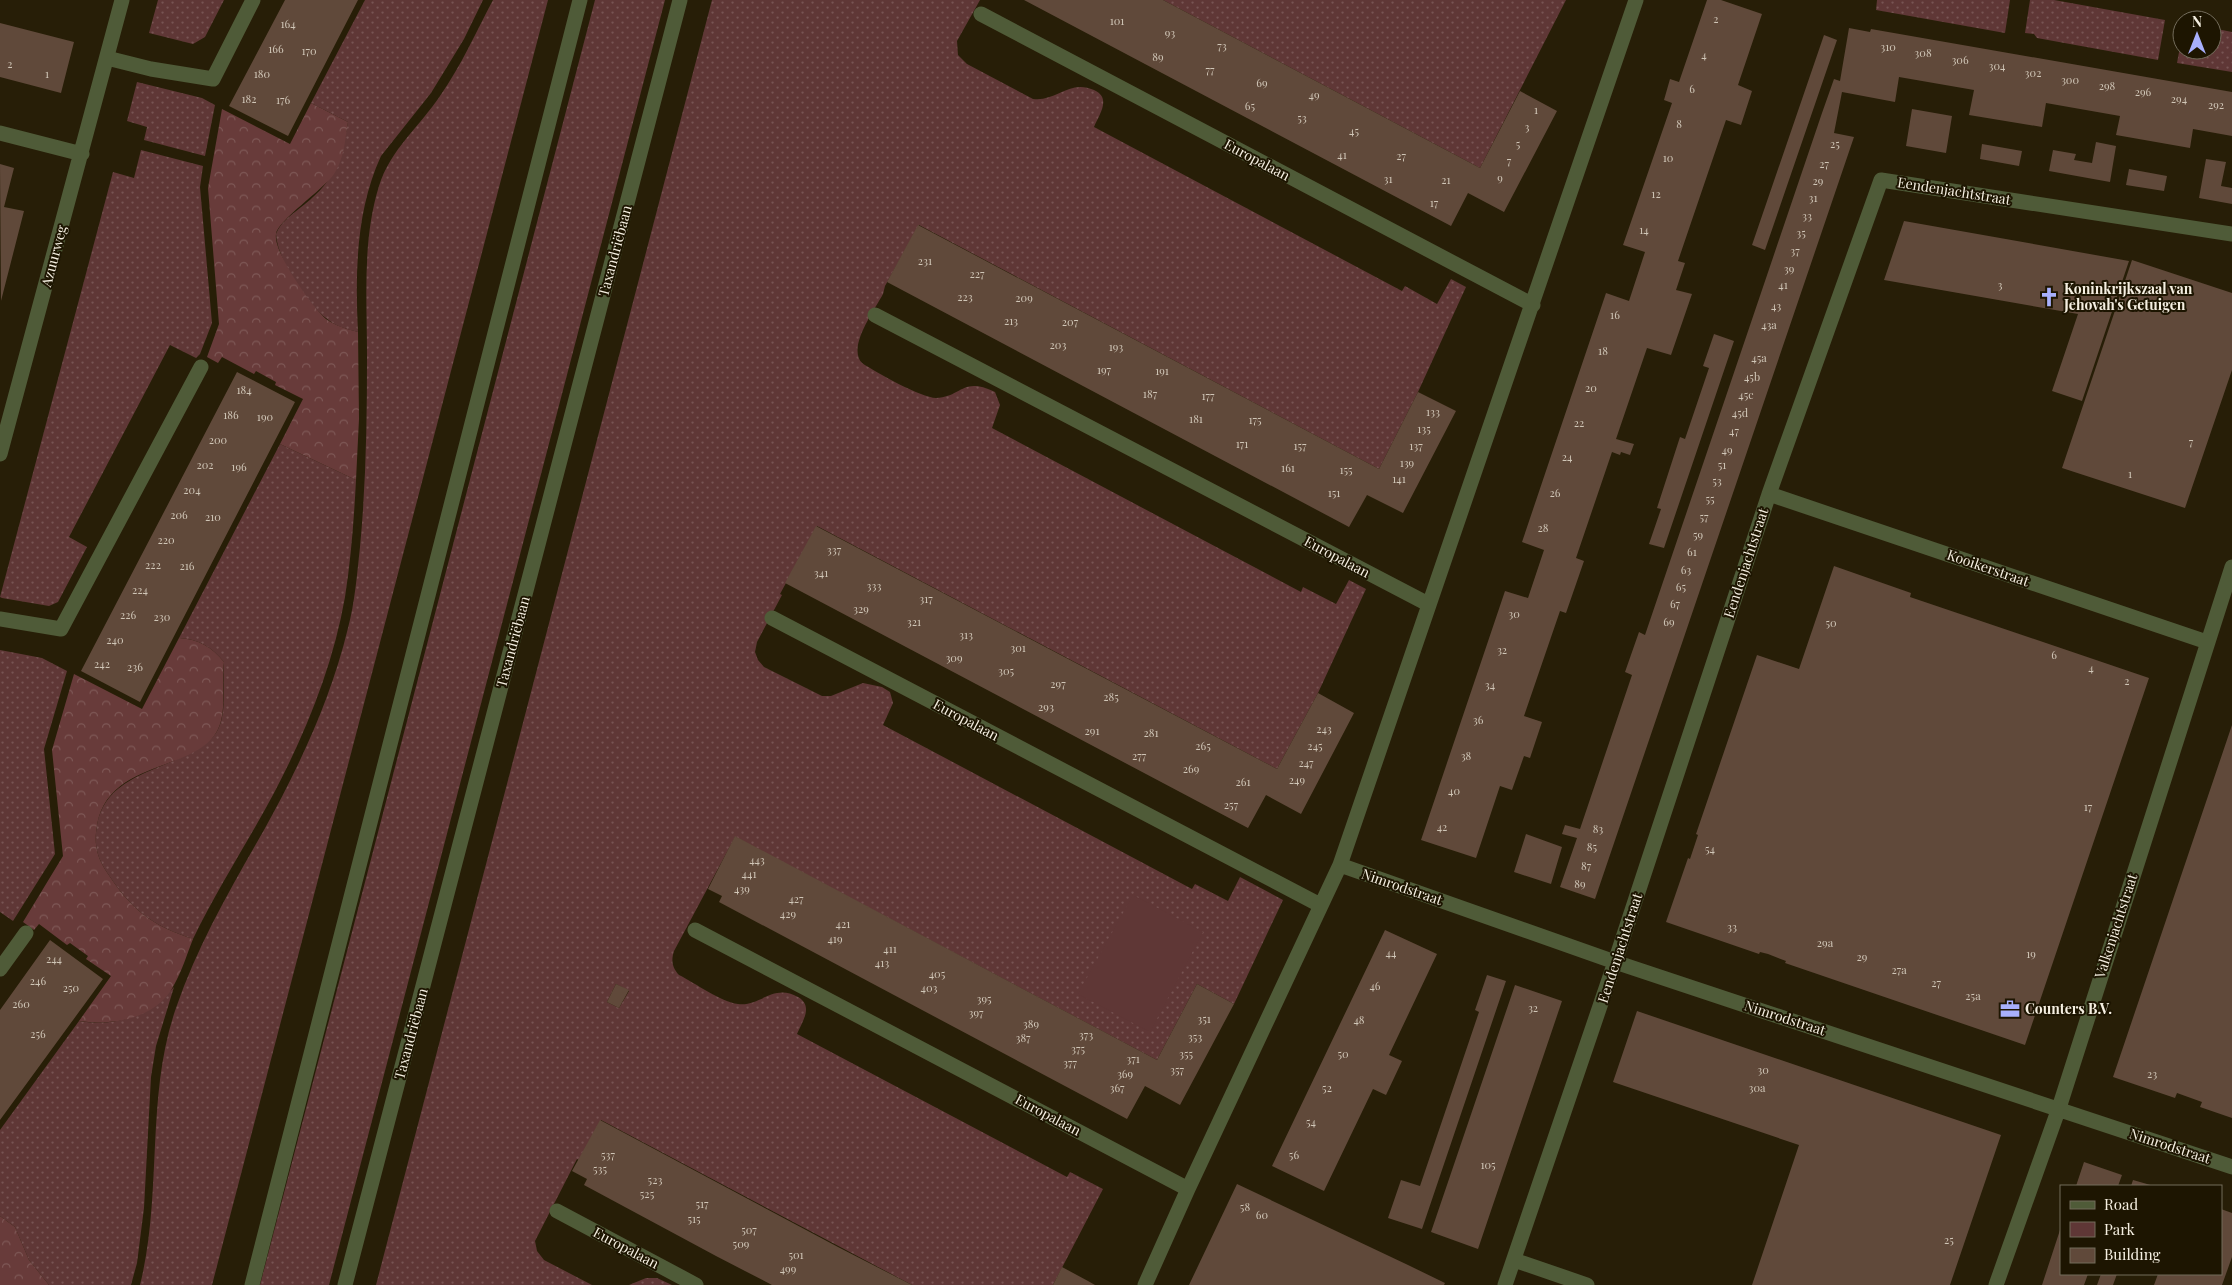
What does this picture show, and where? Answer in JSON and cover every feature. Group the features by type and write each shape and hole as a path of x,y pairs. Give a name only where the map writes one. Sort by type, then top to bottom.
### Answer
{"street":[{"name":"Azuurweg","path":"0,454 122,0"},
{"path":"107,58 151,69 213,79 253,0"},
{"path":"252,1285 580,0"},
{"name":"Taxandriëbaan","path":"345,1285 680,0"},
{"path":"1145,1285 1340,865 1636,0"},
{"name":"Europalaan","path":"981,14 1533,305"},
{"path":"0,133 82,154"},
{"name":"Eendenjachtstraat","path":"1504,1285 1615,962 1769,494 1881,180 2232,234"},
{"name":"Europalaan","path":"875,315 1428,604"},
{"path":"0,619 61,629 201,367"},
{"name":"Kooikerstraat","path":"1769,494 2207,642"},
{"name":"Valkenjachtstraat","path":"1996,1285 2059,1108 2232,566"},
{"name":"Europalaan","path":"772,618 1320,906"},
{"name":"Nimrodstraat","path":"1340,865 1615,962 2232,1167"},
{"name":"Europalaan","path":"695,930 1188,1189"},
{"path":"0,969 26,933"},
{"name":"Europalaan","path":"557,1211 696,1285"},
{"path":"1514,1260 1587,1285"}],"green space":[{"path":"158,0 224,0 205,37 193,44 149,33"},
{"path":"365,0 483,0 464,39 431,93 381,156 373,177 366,198 359,242 357,265 358,332 333,323 310,302 294,280 281,256 276,234 284,221 324,186 336,168 348,122 311,103"},
{"path":"493,0 548,0 212,1285 140,1285 151,1215 157,1110 161,1076 166,1042 176,1008 194,961 227,895 277,806 313,732 333,681 350,618 356,588 365,476 368,249 370,228 379,186 390,161 448,85"},
{"path":"595,0 665,0 329,1285 260,1285"},
{"path":"712,0 980,0 957,41 958,55 967,64 1033,99 1049,97 1077,87 1094,90 1102,97 1103,107 1094,127 1402,291 1405,286 1437,304 1451,279 1466,287 1418,392 1379,469 919,225 868,319 860,339 858,356 862,363 899,384 920,394 936,398 945,397 963,389 976,386 995,392 1000,405 992,428 1301,592 1303,587 1336,604 1349,580 1366,589 1318,693 1277,769 817,526 780,594 782,595 757,642 755,652 758,660 764,667 822,696 831,696 863,683 882,687 890,692 893,703 883,725 1192,889 1195,884 1228,901 1240,877 1283,900 1234,1004 1197,984 1157,1060 735,837 674,951 673,964 679,975 731,1003 746,1004 781,993 789,993 798,997 803,1001 806,1009 804,1019 797,1034 1067,1177 1070,1172 1103,1189 1053,1285 912,1285 601,1120 579,1160 577,1159 535,1241 537,1251 544,1260 592,1285 376,1285","holes":["616,984 629,991 619,1008 607,1002"]},
{"path":"1163,0 1566,0 1480,168"},
{"path":"1877,0 2010,0 2005,33 1876,10"},
{"path":"2030,0 2054,0 2165,20 2158,60 2037,38 2034,34 2025,33"},
{"path":"2222,30 2232,32 2232,72 2177,63 2178,60 2222,60"},
{"path":"137,82 202,98 215,105 205,156 144,140 147,127 127,121"},
{"path":"311,103 348,122 342,156 334,174 284,221 276,234 277,242 287,266 303,292 320,313 334,324 358,332 359,419 356,480 280,444 303,399 275,385 276,382 256,371 254,374 222,357 218,363 207,357 219,324 208,188 222,109 290,144"},
{"path":"141,150 203,166 200,187 212,323 200,354 196,358 170,345 69,537 87,547 58,602 49,606 2,598 0,597 113,172 134,178"},
{"path":"280,444 356,480 352,539 345,597 326,673 297,746 274,793 193,939 178,934 153,921 133,906 124,896 100,860 96,843 97,825 103,808 112,794 140,775 201,746 211,739 220,725 223,708 224,662 215,652 204,645 192,640 179,638"},
{"path":"179,638 192,640 204,645 215,652 224,662 223,708 220,725 216,733 204,746 188,755 133,778 117,789 104,804 97,825 96,843 100,860 106,871 133,906 165,928 193,939 174,985 157,1006 145,1013 119,1021 79,1021 111,976 86,959 88,956 70,943 67,945 39,924 34,930 23,922 63,856 52,750 74,674 142,709"},
{"path":"0,650 42,658 67,671 44,749 55,854 13,921 0,912"},
{"path":"1133,895 1203,932 1150,1032 1078,994"},
{"path":"174,987 156,1046 151,1077 144,1208 137,1263 131,1285 49,1285 29,1260 15,1227 0,1216 0,1130 79,1021 119,1021 131,1017 154,1005"},
{"path":"0,1216 15,1227 29,1260 49,1285 0,1285"},
{"path":"646,1278 657,1278 672,1285 629,1285"}],"building":[{"path":"285,0 358,0 288,136 229,106"},
{"path":"1024,0 1163,0 1480,168 1520,91 1557,111 1504,212 1468,193 1451,226"},
{"path":"1707,0 1721,0 1762,14 1738,85 1752,91 1741,125 1726,120 1678,261 1685,263 1676,290 1692,294 1671,355 1647,348 1616,439 1634,444 1630,455 1621,452 1620,455 1612,452 1576,558 1584,561 1566,613 1560,611 1524,716 1542,722 1530,758 1524,756 1512,790 1500,786 1476,858 1421,840 1505,591 1528,598 1544,550 1522,542 1606,293 1629,301 1645,252 1623,245 1672,103 1664,100 1670,79 1679,82"},
{"path":"0,23 74,42 61,93 0,77"},
{"path":"1849,28 1870,32 1871,29 2232,92 2232,136 2193,129 2190,148 2116,135 2120,116 2046,103 2042,127 1969,115 1974,90 1899,77 1895,102 1842,92 1834,133 1854,137 1595,899 1560,887 1577,838 1562,834 1565,825 1580,829 1632,675 1625,672 1639,632 1645,635 1834,79 1840,81"},
{"path":"1824,35 1837,40 1765,250 1752,245"},
{"path":"1912,109 1952,116 1946,153 1906,146"},
{"path":"2096,142 2116,146 2110,182 2049,171 2053,150 2076,154 2074,160 2092,163"},
{"path":"1982,144 2022,151 2019,166 1980,159"},
{"path":"2206,159 2226,162 2221,186 2232,188 2232,204 2199,198"},
{"path":"0,164 14,168 4,207 24,211 1,301"},
{"path":"2129,169 2167,176 2164,191 2126,185"},
{"name":"Koninkrijkszaal van Jehovah's Getuigen","path":"1904,221 2129,261 2082,401 2052,391 2078,314 1884,280"},
{"path":"918,225 1379,469 1418,392 1456,411 1403,513 1367,495 1349,527 887,282"},
{"path":"2132,260 2232,293 2232,370 2185,508 2062,468"},
{"path":"1714,334 1734,341 1664,548 1649,544 1661,509 1657,508 1680,437 1685,439 1709,368 1703,366"},
{"path":"237,372 295,402 140,702 81,671"},
{"path":"816,526 1277,769 1318,693 1354,713 1301,814 1266,795 1248,828 785,583"},
{"path":"1834,566 1911,593 1910,597 2149,678 2025,1045 1785,963 1786,961 1768,954 1760,952 1759,954 1666,922 1688,858 1690,859 1698,835 1696,834 1757,655 1799,669"},
{"path":"2232,725 2232,1118 2200,1107 2202,1102 2177,1093 2175,1098 2113,1077"},
{"path":"1526,834 1562,847 1551,884 1514,872"},
{"path":"735,836 1157,1060 1197,984 1234,1004 1180,1105 1145,1086 1127,1119 719,902 722,896 708,889"},
{"path":"1385,930 1437,954 1389,1055 1402,1061 1386,1095 1373,1089 1324,1191 1272,1166"},
{"path":"50,940 103,979 0,1120 0,1010"},
{"path":"1487,975 1506,981 1422,1229 1388,1218 1401,1180 1420,1186 1479,1012 1475,1010"},
{"path":"616,984 629,990 619,1008 607,1002"},
{"path":"1515,985 1562,1001 1478,1249 1431,1232"},
{"path":"1637,1011 2001,1135 1950,1285 1752,1285 1799,1145 1613,1082"},
{"path":"600,1120 912,1285 772,1285 716,1256 584,1185 587,1179 572,1171"},
{"path":"2084,1162 2122,1175 2118,1185 2076,1185"},
{"path":"2133,1180 2150,1185 2131,1185"},
{"path":"1237,1184 1445,1283 1444,1285 1189,1285"},
{"path":"2222,1209 2232,1213 2232,1257 2222,1285 2154,1285 2158,1275 2222,1275"},
{"path":"2060,1230 2060,1275 2088,1275 2084,1285 2042,1285"},
{"path":"1062,1267 1088,1281 1095,1285 1053,1285"},
{"path":"2101,1275 2117,1275 2113,1285 2097,1285"}],"place":[{"name":"Koninkrijkszaal van Jehovah's Getuigen","path":"2049,297"},
{"name":"Counters B.V.","path":"2010,1009"}]}
